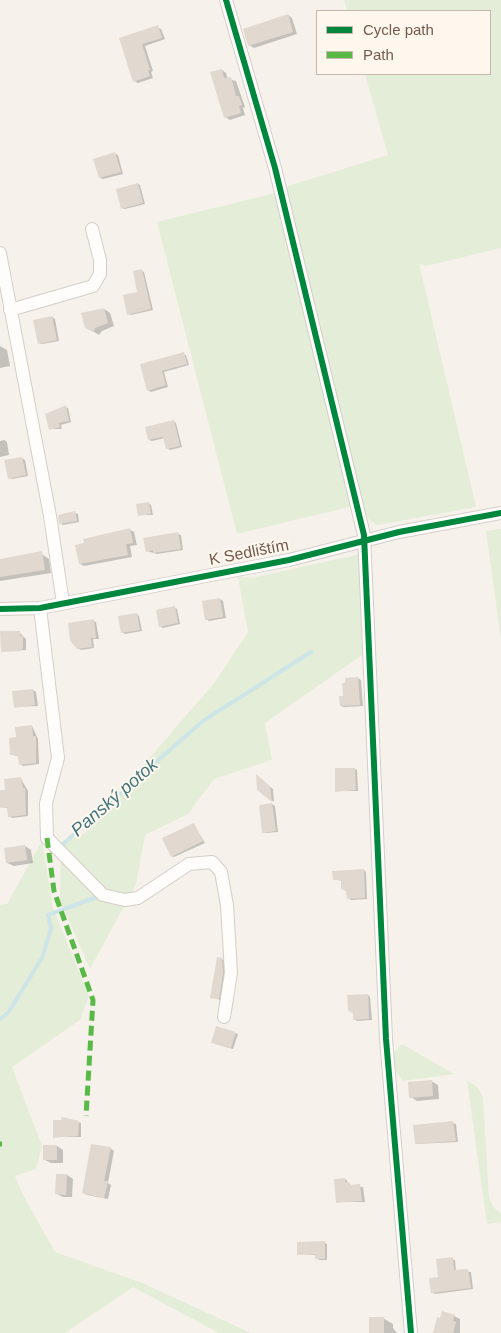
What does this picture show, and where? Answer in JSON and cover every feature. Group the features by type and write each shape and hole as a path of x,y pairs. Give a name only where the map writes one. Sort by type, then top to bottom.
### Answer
{"street":[{"path":"226,0 275,168 364,540 386,1039 411,1333"},
{"path":"10,310 93,286 100,274 100,260 92,229"},
{"path":"0,253 4,296 10,310 50,516 63,603"},
{"name":"K Sedlištím","path":"0,609 40,608 288,560 364,540 442,523 501,513"},
{"path":"40,608 58,758 46,803 46,838 103,895 125,900 138,898 189,864 212,862 221,872 227,905 231,973 224,1017"}],"green space":[{"path":"344,0 501,0 501,248 426,266 419,263 476,507 377,525 366,517 285,187 388,155 365,75 491,75 491,10 347,10"},
{"path":"275,193 353,506 237,534 157,222"},
{"path":"501,529 501,640 486,531"},
{"path":"360,554 362,655 265,723 272,760 214,779 188,814 145,835 136,884 90,969 60,900 61,842 84,834 215,682 248,632 238,577 252,578"},
{"path":"42,841 53,908 89,996 80,1020 12,1067 42,1146 36,1169 15,1176 22,1193 55,1252 140,1282 251,1333 219,1333 133,1287 65,1333 0,1333 0,905 7,904"},
{"path":"402,1044 454,1074 403,1081 393,1068 393,1054"},
{"path":"467,1080 478,1088 483,1097 489,1198 494,1208 501,1213 501,1222 487,1224"}],"building":[{"path":"288,14 293,32 248,46 243,29"},
{"path":"158,25 162,38 142,44 150,76 133,82 119,38"},
{"path":"222,69 224,78 231,77 236,96 239,96 242,105 239,106 241,113 224,118 210,72"},
{"path":"115,152 121,172 99,178 93,159"},
{"path":"138,183 143,203 121,209 116,189"},
{"path":"142,269 151,309 127,315 123,295 137,292 133,271"},
{"path":"104,308 108,323 95,328 93,332 85,328 81,313"},
{"path":"52,316 57,340 38,344 33,320"},
{"path":"184,352 187,364 162,371 166,385 147,391 140,364"},
{"path":"66,405 69,421 59,423 60,427 49,430 45,414"},
{"path":"174,420 180,446 166,449 163,437 148,440 145,427"},
{"path":"22,457 26,475 8,479 4,460"},
{"path":"149,502 151,514 138,516 136,504"},
{"path":"75,511 77,521 59,524 58,515"},
{"path":"130,528 133,543 126,544 128,555 79,564 75,545 84,543 83,539"},
{"path":"178,532 181,549 153,553 153,550 146,552 143,538"},
{"path":"42,551 45,570 0,577 0,559"},
{"path":"220,598 223,617 205,620 202,601"},
{"path":"175,606 178,623 159,627 156,610"},
{"path":"137,613 140,630 121,633 118,616"},
{"path":"94,619 96,638 91,638 92,647 77,649 70,641 68,623"},
{"path":"0,631 20,631 20,636 23,636 23,648 21,651 1,652"},
{"path":"358,677 360,705 340,706 339,696 343,696 342,683 345,683 345,678"},
{"path":"33,689 35,705 14,708 12,691"},
{"path":"32,725 33,736 36,736 36,763 19,765 18,755 10,755 9,738 16,737 15,727"},
{"path":"335,768 355,768 356,790 335,792"},
{"path":"256,774 270,786 272,802 257,790"},
{"path":"21,777 23,788 25,788 26,815 8,817 7,807 0,808 0,790 5,790 4,779"},
{"path":"272,803 276,831 262,833 259,805"},
{"path":"194,823 203,841 171,857 162,838"},
{"path":"25,845 27,860 6,863 4,848"},
{"path":"364,869 365,898 347,899 346,891 341,889 341,880 333,880 332,871"},
{"path":"217,957 222,958 223,973 219,999 210,998"},
{"path":"368,994 369,1019 353,1020 353,1013 348,1011 347,995"},
{"path":"216,1026 236,1032 231,1048 211,1043"},
{"path":"432,1080 433,1096 409,1098 408,1082"},
{"path":"62,1117 79,1121 78,1136 53,1138 53,1120 61,1120"},
{"path":"453,1121 456,1141 415,1144 413,1125"},
{"path":"91,1144 111,1147 104,1181 108,1181 104,1198 82,1193"},
{"path":"43,1145 57,1145 57,1160 43,1160"},
{"path":"56,1174 67,1174 66,1195 55,1194"},
{"path":"345,1178 345,1182 349,1182 350,1185 360,1184 362,1201 336,1203 334,1179"},
{"path":"325,1241 325,1259 315,1259 315,1254 297,1255 297,1242"},
{"path":"453,1257 454,1270 468,1269 471,1288 431,1293 429,1278 438,1277 436,1259"},
{"path":"442,1311 455,1315 453,1321 456,1322 453,1333 433,1333 437,1317 440,1318"},
{"path":"369,1317 384,1317 384,1333 369,1333"}],"waterway":[{"name":"Panský potok","path":"63,850 64,843 203,721 311,652"},
{"name":"Panský potok","path":"0,1019 8,1013 42,958 51,929 48,915 97,897 95,895"}],"marked path":[{"path":"47,838 54,891 93,1000 86,1116"}],"cycle path":[{"path":"226,0 275,168 364,535 386,1039 411,1333"},
{"path":"0,609 40,608 289,560 399,532 501,513"}]}
